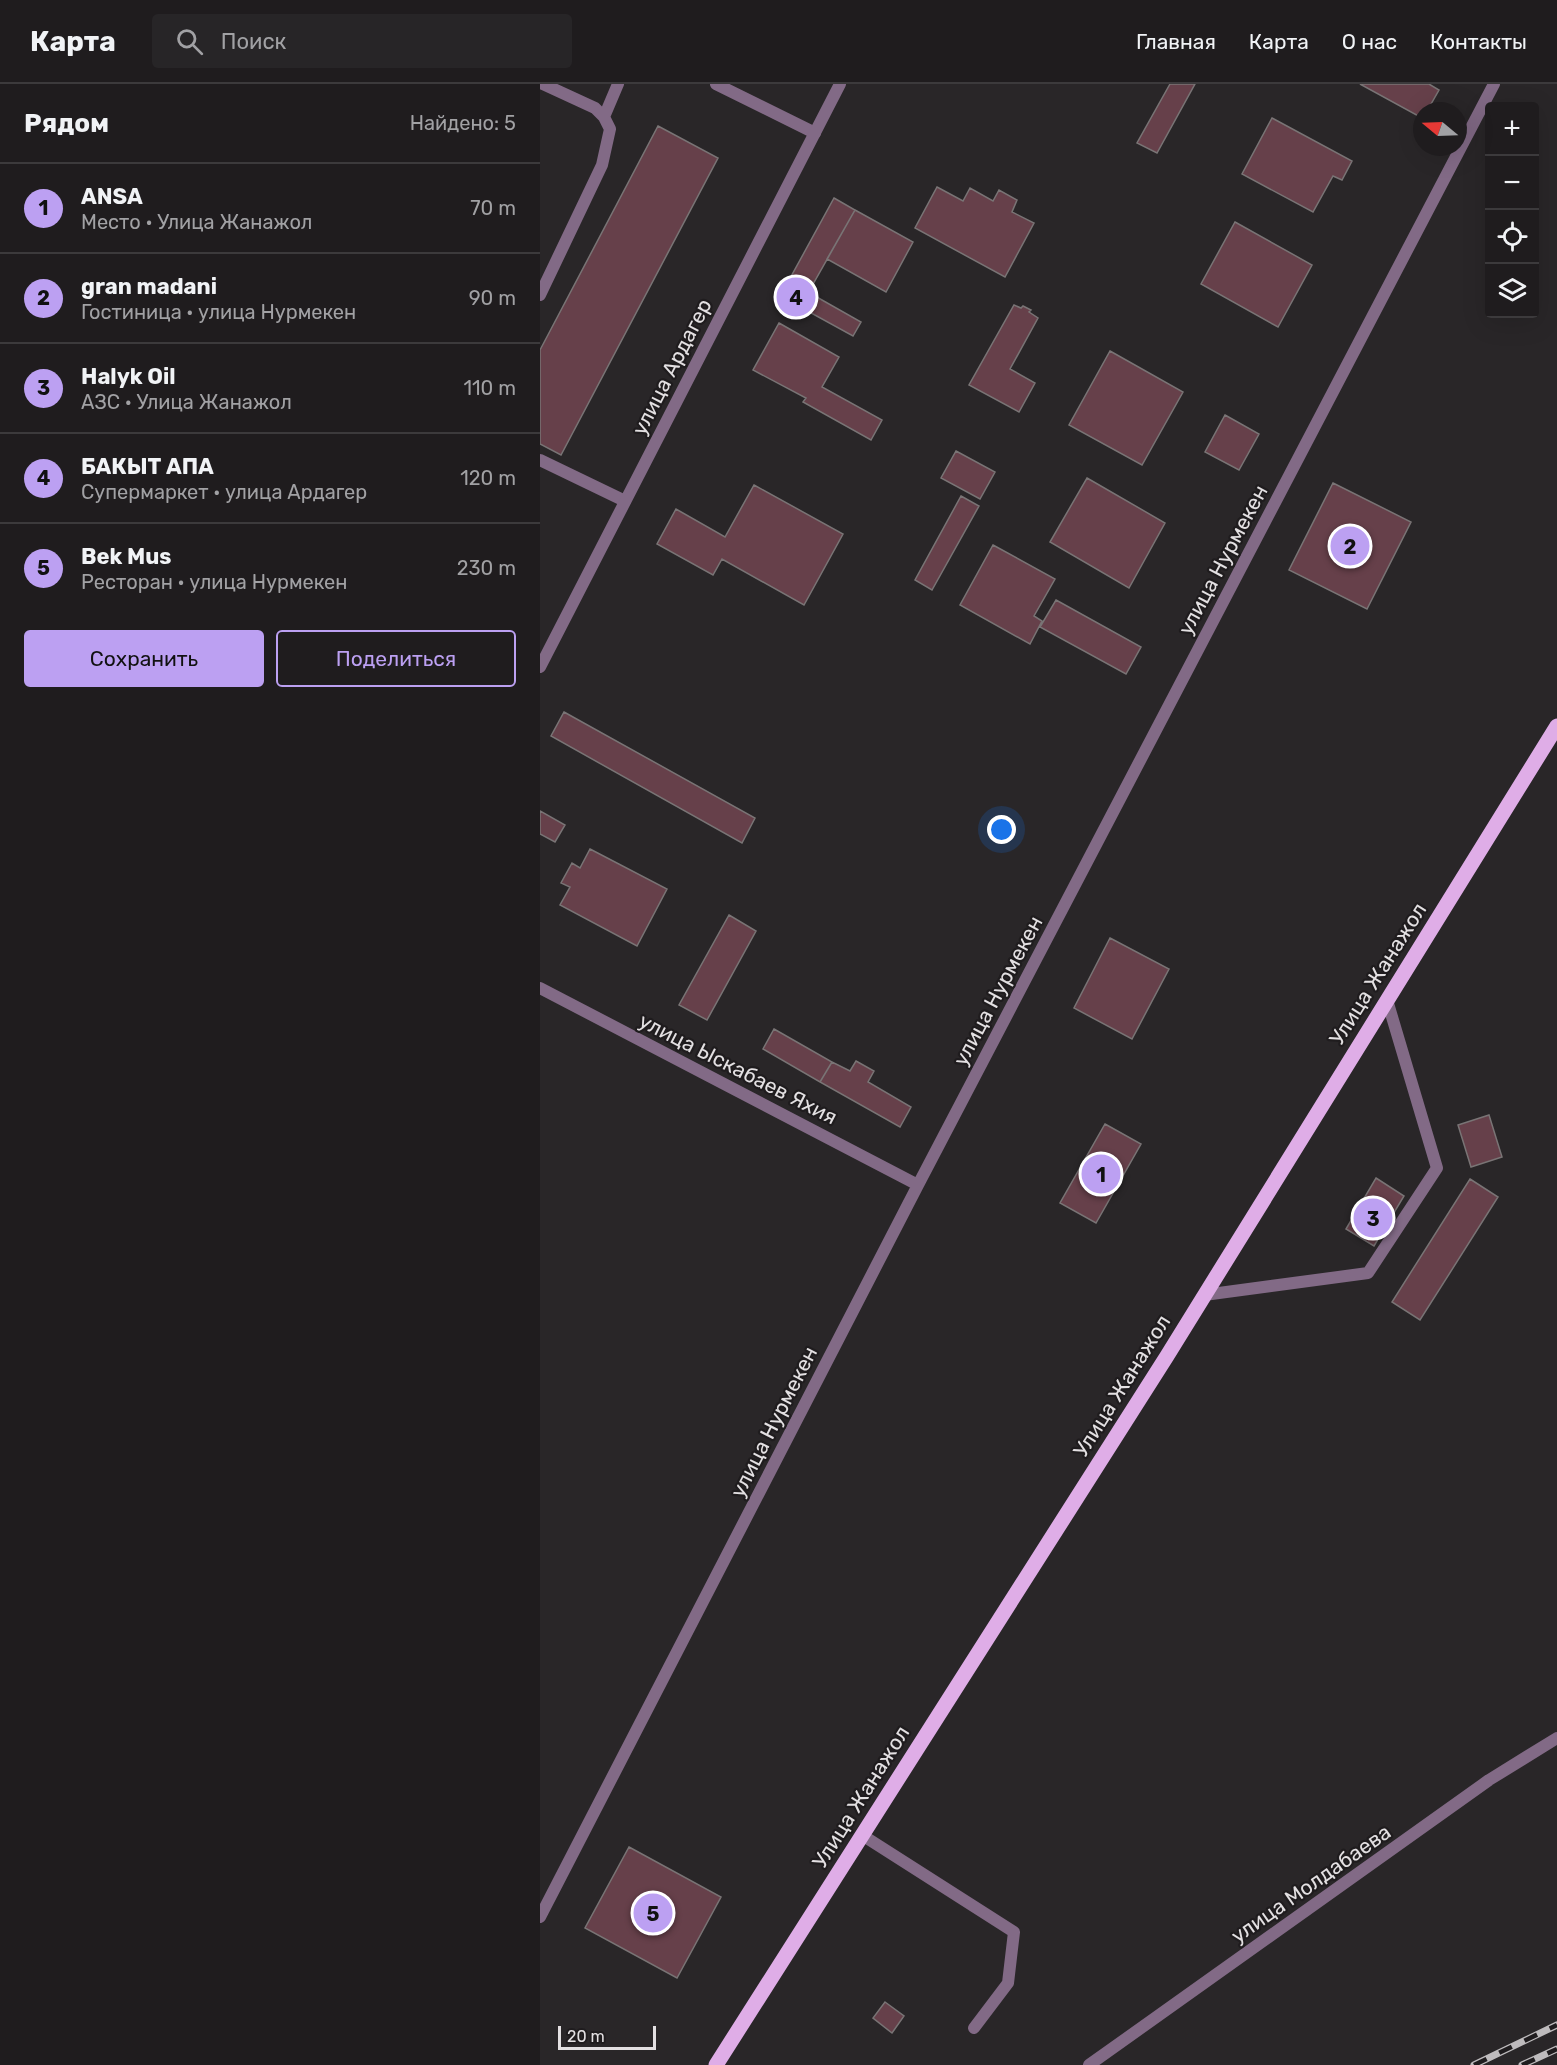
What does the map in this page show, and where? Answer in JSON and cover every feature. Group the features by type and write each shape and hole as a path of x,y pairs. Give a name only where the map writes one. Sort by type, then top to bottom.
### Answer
{"main road":[{"name":"Улица Жанажол","path":"716,2065 1204,1295 1557,726"}],"street":[{"path":"540,295 602,165 608,147 610,129 604,117 595,108 543,84"},
{"path":"604,117 618,84"},
{"path":"716,84 814,133"},
{"name":"улица Ардагер","path":"540,667 840,84"},
{"name":"улица Нурмекен","path":"540,1917 918,1185 1494,84"},
{"path":"540,460 625,501"},
{"name":"улица Ыскабаев Яхия","path":"540,988 918,1185"},
{"path":"1204,1295 1368,1273 1437,1168 1387,1000"},
{"name":"улица Молдабаева","path":"1089,2065 1489,1780 1557,1738"},
{"path":"862,1836 1014,1932 1008,1983 974,2028"}],"building":[{"path":"1170,84 1195,84 1157,153 1137,143"},
{"path":"1360,84 1429,84 1439,90 1432,102 1413,102 1413,113"},
{"path":"1272,118 1352,161 1342,180 1333,176 1313,212 1242,174"},
{"path":"658,126 718,158 561,455 540,444 540,350"},
{"path":"937,187 963,201 970,188 993,201 999,190 1017,200 1012,212 1034,223 1005,277 915,228"},
{"path":"834,198 855,210 808,293 788,282"},
{"path":"855,210 913,242 886,292 827,259"},
{"path":"1235,222 1312,265 1278,327 1201,284"},
{"path":"799,287 861,322 853,336 791,302"},
{"path":"1014,305 1031,310 1029,312 1038,318 1010,369 1035,383 1019,412 969,385"},
{"path":"779,323 839,357 822,387 882,420 871,440 803,402 806,398 753,370"},
{"path":"1110,351 1183,392 1142,465 1069,425"},
{"path":"1225,415 1259,434 1239,470 1205,452"},
{"path":"956,451 995,472 980,499 941,478"},
{"path":"1087,478 1165,523 1129,588 1050,542"},
{"path":"1333,483 1411,522 1367,609 1289,570"},
{"path":"754,485 843,534 804,605 722,559 713,575 657,544 676,509 725,537"},
{"path":"961,496 979,506 932,590 915,580"},
{"path":"993,545 1055,579 1034,616 1042,621 1030,644 960,605"},
{"path":"1056,600 1141,647 1126,674 1040,627"},
{"path":"564,712 755,818 742,843 551,736"},
{"path":"540,811 565,825 555,842 540,834"},
{"path":"590,849 667,889 637,946 560,905 570,887 561,883 572,863 580,868"},
{"path":"729,915 756,931 707,1020 679,1005"},
{"path":"1110,938 1169,969 1132,1039 1074,1008"},
{"path":"774,1029 832,1062 820,1082 763,1049"},
{"path":"856,1061 874,1071 868,1082 911,1107 900,1127 820,1082 832,1062 850,1071"},
{"path":"1489,1115 1502,1157 1471,1167 1458,1125"},
{"path":"1105,1124 1141,1144 1096,1223 1060,1203"},
{"path":"1376,1178 1404,1196 1374,1246 1346,1229"},
{"path":"1470,1179 1498,1197 1420,1320 1392,1302"},
{"path":"629,1847 721,1897 677,1978 585,1928"},
{"path":"885,2002 904,2016 892,2033 873,2018"}],"railway":[{"path":"1474,2065 1557,2025"},
{"path":"1522,2065 1557,2049"}],"place":[{"name":"БАКЫТ АПА","path":"796,297"},
{"name":"gran madani","path":"1350,546"},
{"name":"ANSA","path":"1101,1174"},
{"name":"Halyk Oil","path":"1373,1218"},
{"name":"Bek Mus","path":"653,1913"}]}
